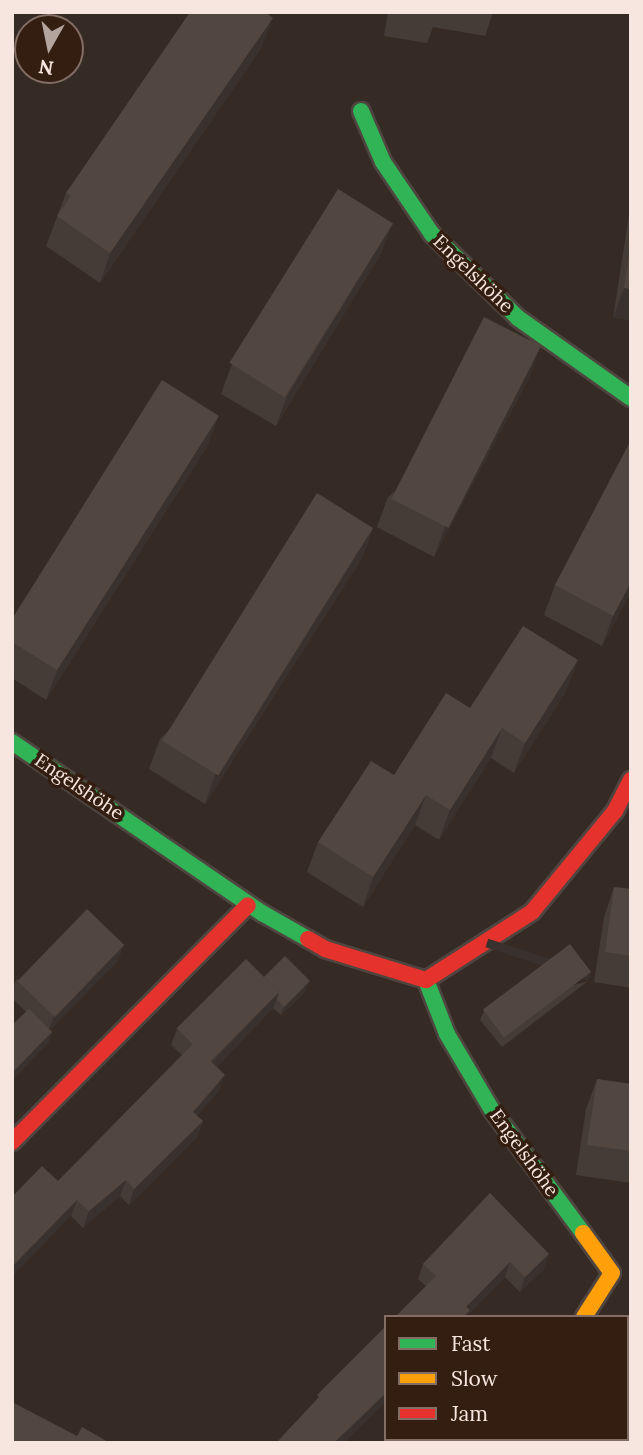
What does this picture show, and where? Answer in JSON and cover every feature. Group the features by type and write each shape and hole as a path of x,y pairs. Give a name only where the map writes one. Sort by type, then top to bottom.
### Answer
{"street":[{"name":"Engelshöhe","path":"361,111 383,162 432,234 519,318 631,398"},
{"name":"Engelshöhe","path":"12,742 248,905 325,949 426,980 447,1034 492,1110 612,1273 585,1315"},
{"path":"426,980 532,912 626,801"},
{"path":"12,1142 248,905"}],"shaded area":[{"path":"631,1361 631,1443 477,1443 629,1441"}],"building":[{"path":"190,12 265,12 273,18 110,253 57,216 71,196 66,193"},
{"path":"338,189 393,223 284,397 229,363"},
{"path":"631,242 631,289 624,288"},
{"path":"484,317 541,346 448,528 391,499"},
{"path":"162,380 219,416 57,670 12,642 12,619"},
{"path":"631,440 631,582 613,616 555,585"},
{"path":"317,493 373,528 218,776 162,741"},
{"path":"523,626 578,660 525,743 502,728 450,810 426,795 373,877 318,842 371,761 394,775 446,693 470,708"},
{"path":"614,887 631,889 631,956 605,952"},
{"path":"87,909 124,945 55,1017 18,981"},
{"path":"570,944 591,972 504,1038 483,1010"},
{"path":"285,956 310,981 284,1007 277,999 279,992 264,977"},
{"path":"246,959 279,992 210,1062 177,1028"},
{"path":"29,1009 52,1032 12,1073 12,1025"},
{"path":"193,1044 225,1075 193,1112 203,1121 134,1189 126,1180 89,1211 77,1200 12,1267 12,1197 42,1166 58,1181"},
{"path":"597,1079 631,1084 631,1151 587,1145"},
{"path":"490,1193 549,1254 525,1277 510,1262 466,1307 470,1310 465,1315 397,1315 436,1276 423,1264"},
{"path":"384,1328 384,1395 334,1443 276,1443 319,1397 317,1395"},
{"path":"12,1402 77,1436 82,1427 110,1443 12,1443"}],"traffic: fast":[{"path":"361,111 383,162 432,234 518,318 631,398"},
{"path":"12,742 262,913 308,939"},
{"path":"426,980 447,1034 492,1110 583,1233"}],"traffic: slow":[{"path":"583,1233 612,1273 585,1315"}],"traffic: jam":[{"path":"308,939 325,949 426,980 532,912 615,811 631,780"},
{"path":"12,1142 248,905"}]}
